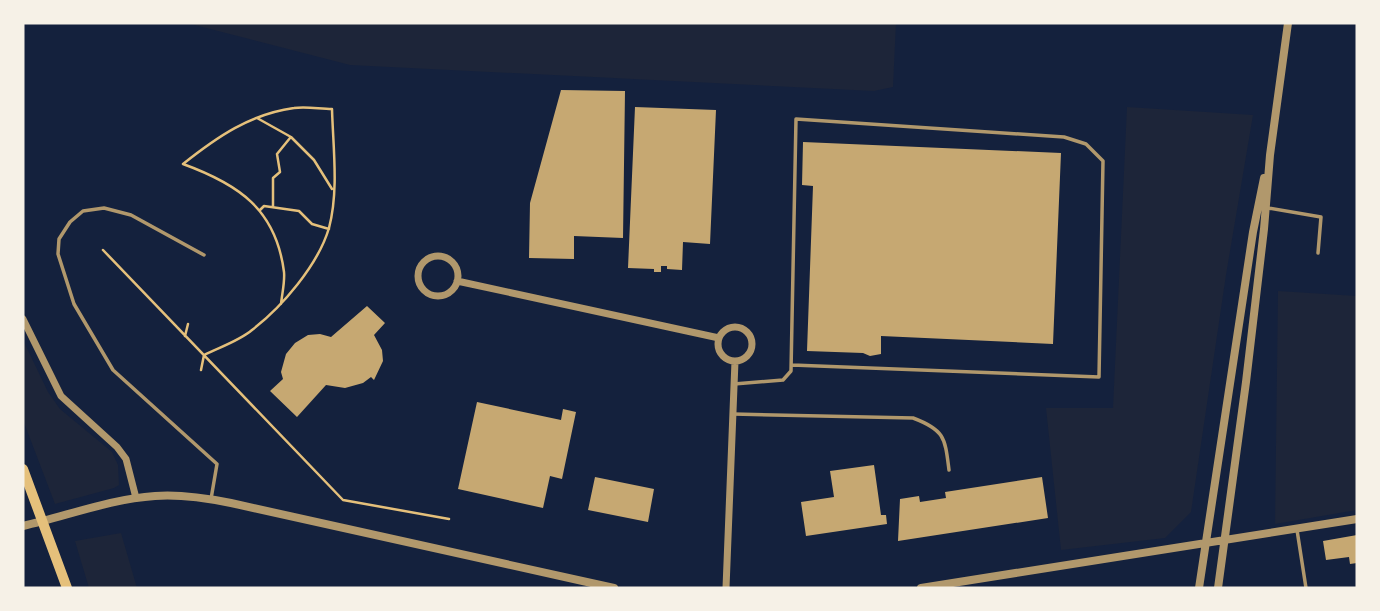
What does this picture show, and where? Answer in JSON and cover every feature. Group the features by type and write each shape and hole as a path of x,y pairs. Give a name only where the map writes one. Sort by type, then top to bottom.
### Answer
{"highway":[{"path":"23,469 67,588"}],"street":[{"path":"1199,588 1262,207 1288,23"},
{"path":"1217,588 1246,382 1262,207"},
{"path":"434,256 441,256 447,258 456,268 457,281 445,295 432,295 421,288 418,275 423,263 434,256"},
{"path":"457,281 719,338"},
{"path":"23,319 61,396 117,446 126,459 136,498"},
{"path":"732,327 743,328 751,337 752,348 746,358 735,361 721,354 719,338 732,327"},
{"path":"726,588 735,361"},
{"path":"23,526 136,498 176,495 211,499 614,588"},
{"path":"921,588 1357,519"}],"lane":[{"path":"734,384 783,380 791,371 796,119 1064,136 1086,144 1103,161 1099,377 792,365"},
{"path":"1262,207 1321,217 1318,253"},
{"path":"205,256 131,215 104,208 83,211 70,222 59,239 58,254 74,304 113,370 217,464 211,499"},
{"path":"733,414 914,418 933,426 945,439 949,470"},
{"path":"1296,528 1306,588"}],"path":[{"path":"204,355 250,332 281,304 306,273 329,229 334,192 332,109 295,108 255,117 220,134 183,164 209,173 239,189 260,211 278,245 285,274 281,304"},
{"path":"255,117 291,137 314,160 334,192"},
{"path":"274,207 273,178 280,172 277,154 291,137"},
{"path":"260,211 264,206 299,211 312,224 329,229"},
{"path":"103,250 343,500 449,519"},
{"path":"185,336 188,324"},
{"path":"201,370 204,355"}],"shaded area":[{"path":"187,23 896,23 893,87 874,91 350,65"},
{"path":"1127,107 1253,115 1191,512 1165,538 1061,550 1046,408 1113,408"},
{"path":"1278,291 1357,296 1357,510 1275,524"},
{"path":"23,340 48,392 60,409 112,452 118,465 119,485 55,504 23,420"},
{"path":"121,533 137,588 89,588 75,541"}],"building":[{"path":"561,90 625,91 623,238 574,236 574,259 529,258 530,203"},
{"path":"635,107 716,110 710,244 683,242 682,270 667,269 667,266 661,266 661,272 654,272 654,269 628,268"},
{"path":"803,142 1061,153 1053,344 881,336 881,354 870,356 863,353 807,351 813,186 802,185"},
{"path":"367,306 385,323 374,335 382,350 383,361 374,380 371,377 363,383 345,388 326,385 297,417 270,391 283,379 281,372 286,354 295,343 308,335 331,337"},
{"path":"477,402 561,420 563,409 576,412 562,479 550,476 543,508 458,489"},
{"path":"874,465 881,515 886,515 887,524 806,536 801,502 834,497 830,471"},
{"path":"595,477 654,489 648,522 588,510"},
{"path":"1042,477 1048,518 898,541 900,499 919,496 920,502 946,498 945,492"},
{"path":"1357,535 1357,563 1350,564 1349,557 1326,560 1323,541"}]}
